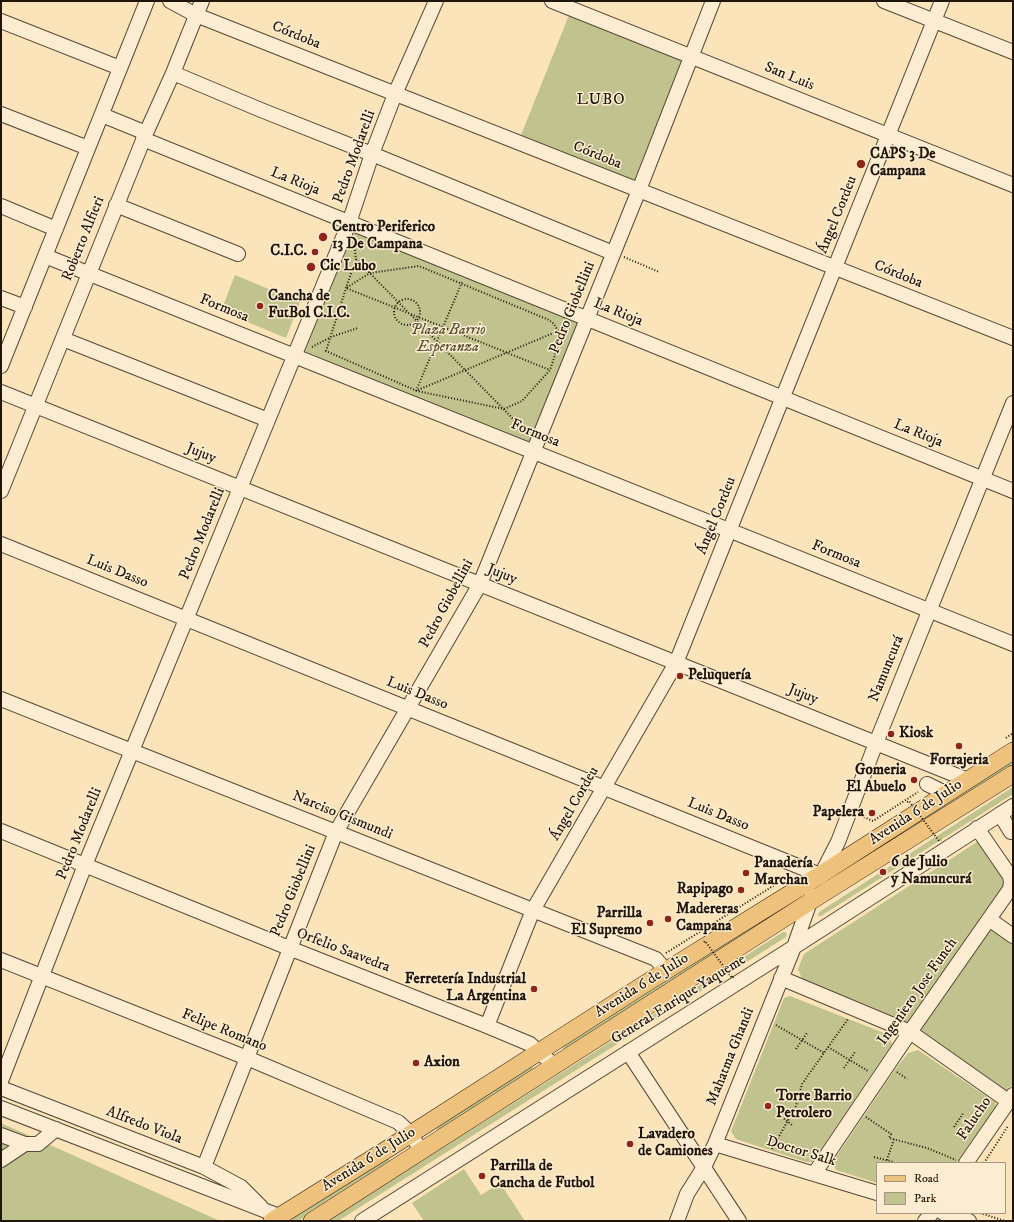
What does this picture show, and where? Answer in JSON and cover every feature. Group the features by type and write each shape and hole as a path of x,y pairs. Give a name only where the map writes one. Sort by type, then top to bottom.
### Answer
{"main road":[{"name":"Avenida 6 de Julio","path":"275,1217 411,1134 539,1052 661,965 820,875 1013,751"},
{"name":"Avenida 6 de Julio","path":"312,1221 811,901 1013,774"}],"street":[{"path":"1,366 147,1"},
{"name":"Córdoba","path":"170,1 196,16 1013,338"},
{"name":"Roberto Alfieri","path":"1,491 144,136 173,73 202,1"},
{"name":"Pedro Modarelli","path":"1,1081 85,865 133,752 349,223 372,154 395,94 436,1"},
{"name":"San Luis","path":"552,1 1013,185"},
{"name":"Pedro Giobellini","path":"204,1167 289,948 336,832 480,584 614,253 713,1"},
{"path":"884,1 1013,52"},
{"name":"Ángel Cordeu","path":"487,1026 533,910 676,663 942,1"},
{"path":"1,21 120,68"},
{"path":"173,73 614,253"},
{"path":"1,114 88,148"},
{"name":"La Rioja","path":"102,115 144,136 349,223 1013,491"},
{"path":"1,206 56,229"},
{"path":"116,206 238,254"},
{"name":"Formosa","path":"45,256 295,356 414,397 534,452 1013,644"},
{"path":"1,298 24,307"},
{"path":"63,339 268,420"},
{"name":"Jujuy","path":"1,392 968,780"},
{"name":"Namuncurá","path":"794,947 834,833 876,743 1013,403"},
{"name":"Luis Dasso","path":"1,544 604,787 750,840 784,855 802,868 820,875"},
{"name":"Narciso Gismundi","path":"1,700 533,910 661,965"},
{"path":"929,785 947,794"},
{"name":"General Enrique Yaqueme","path":"362,1221 794,947 977,828 1009,816"},
{"name":"Ingeniero Jose Funch","path":"814,1174 910,1032 1010,889 1012,882 1010,876 977,828"},
{"name":"Orfelio Saavedra","path":"1,831 530,1044 555,1066"},
{"path":"989,919 1013,936"},
{"name":"Mahatma Ghandi","path":"677,1221 687,1194 704,1167 715,1144 794,947"},
{"name":"Felipe Romano","path":"1,960 247,1058 398,1122 411,1134 421,1151"},
{"path":"781,978 910,1032 1011,1098"},
{"path":"628,1052 739,1221"},
{"name":"Alfredo Viola","path":"1,1088 204,1167 241,1187 275,1217"},
{"name":"Falucho","path":"967,1162 1011,1098"},
{"path":"1,1108 275,1217"},
{"path":"1,1135 25,1144 38,1144 56,1129"},
{"path":"1,1160 25,1144"},
{"name":"Doctor Salk","path":"715,1144 876,1193"},
{"path":"946,1214 969,1221"}],"path":[{"path":"346,288 370,273 419,266 549,320 554,324 558,331 559,343 550,370 522,401 504,409 414,397 326,351 346,288 356,259 354,244"},
{"path":"614,253 659,272"},
{"path":"356,259 524,430 534,452"},
{"path":"414,397 467,270"},
{"path":"346,288 550,370"},
{"path":"406,298 415,301 420,308 417,321 409,324 401,323 395,316 395,307 398,302 406,298"},
{"path":"414,397 465,370 587,319"},
{"path":"295,356 331,337 358,328"},
{"path":"856,814 873,822 929,785"},
{"path":"907,802 909,801 939,841 940,840"},
{"path":"661,965 802,868"},
{"path":"704,942 705,941 732,978 734,976"},
{"path":"771,1152 796,1106 802,1084 849,1017"},
{"path":"774,1023 824,1053"},
{"path":"796,1049 807,1033"},
{"path":"828,1047 873,1074"},
{"path":"844,1068 855,1052"},
{"path":"954,1127 964,1112"},
{"path":"777,1113 792,1125"},
{"path":"864,1115 891,1134 889,1138 927,1148 958,1162"},
{"path":"985,1162 1009,1125"},
{"path":"887,1162 894,1139"},
{"path":"874,1156 887,1162 894,1162"},
{"path":"983,1214 1005,1221"}],"green space":[{"path":"569,15 682,60 634,181 521,135"},
{"name":"Plaza Barrio Esperanza","path":"353,229 579,322 529,444 304,351"},
{"name":"Cancha de FutBol C.I.C.","path":"235,275 300,302 286,338 221,311"},
{"path":"1013,759 1013,766 915,827 914,826 913,824"},
{"path":"1013,787 1013,794 821,916 818,916 819,912"},
{"path":"980,840 1008,883 910,1024 802,979 798,969 804,954"},
{"path":"784,904 788,905 788,907 565,1051 563,1049 564,1046"},
{"path":"990,928 1013,944 1013,1084 1006,1094 917,1031"},
{"path":"783,932 787,933 786,937 338,1221 328,1221"},
{"path":"790,996 889,1035 892,1044 812,1162 806,1162 736,1139 731,1131 784,998"},
{"path":"918,1050 995,1102 996,1106 957,1162 876,1162 876,1183 836,1170 832,1163 894,1071 908,1053"},
{"path":"530,1067 534,1068 534,1070 438,1131 437,1130 436,1127"},
{"path":"1,1123 220,1221 1,1221"},
{"path":"388,1158 390,1161 389,1163 298,1221 292,1221 293,1217"},
{"path":"464,1169 481,1195 500,1183 525,1221 424,1221 412,1203"}],"place":[{"name":"CAPS 3 De Campana","path":"861,164"},
{"name":"Centro Periferico 13 De Campana","path":"323,237"},
{"name":"C.I.C.","path":"315,252"},
{"name":"Cic Lubo","path":"311,267"},
{"name":"Cancha de FutBol C.I.C.","path":"260,306"},
{"name":"Peluquería","path":"680,676"},
{"name":"Kiosk","path":"891,734"},
{"name":"Forrajeria","path":"959,746"},
{"name":"Gomeria El Abuelo","path":"914,780"},
{"name":"Papelera","path":"872,813"},
{"name":"6 de Julio y Namuncurá","path":"883,872"},
{"name":"Panadería Marchan","path":"746,873"},
{"name":"Rapipago","path":"741,890"},
{"name":"Madereras Campana","path":"668,919"},
{"name":"Parrilla El Supremo","path":"650,923"},
{"name":"Ferretería Industrial La Argentina","path":"534,989"},
{"name":"Axion","path":"416,1063"},
{"name":"Torre Barrio Petrolero","path":"768,1106"},
{"name":"Lavadero de Camiones","path":"630,1144"},
{"name":"Parrilla de Cancha de Futbol","path":"482,1176"}],"district":[{"name":"LUBO","path":"601,101"}]}
